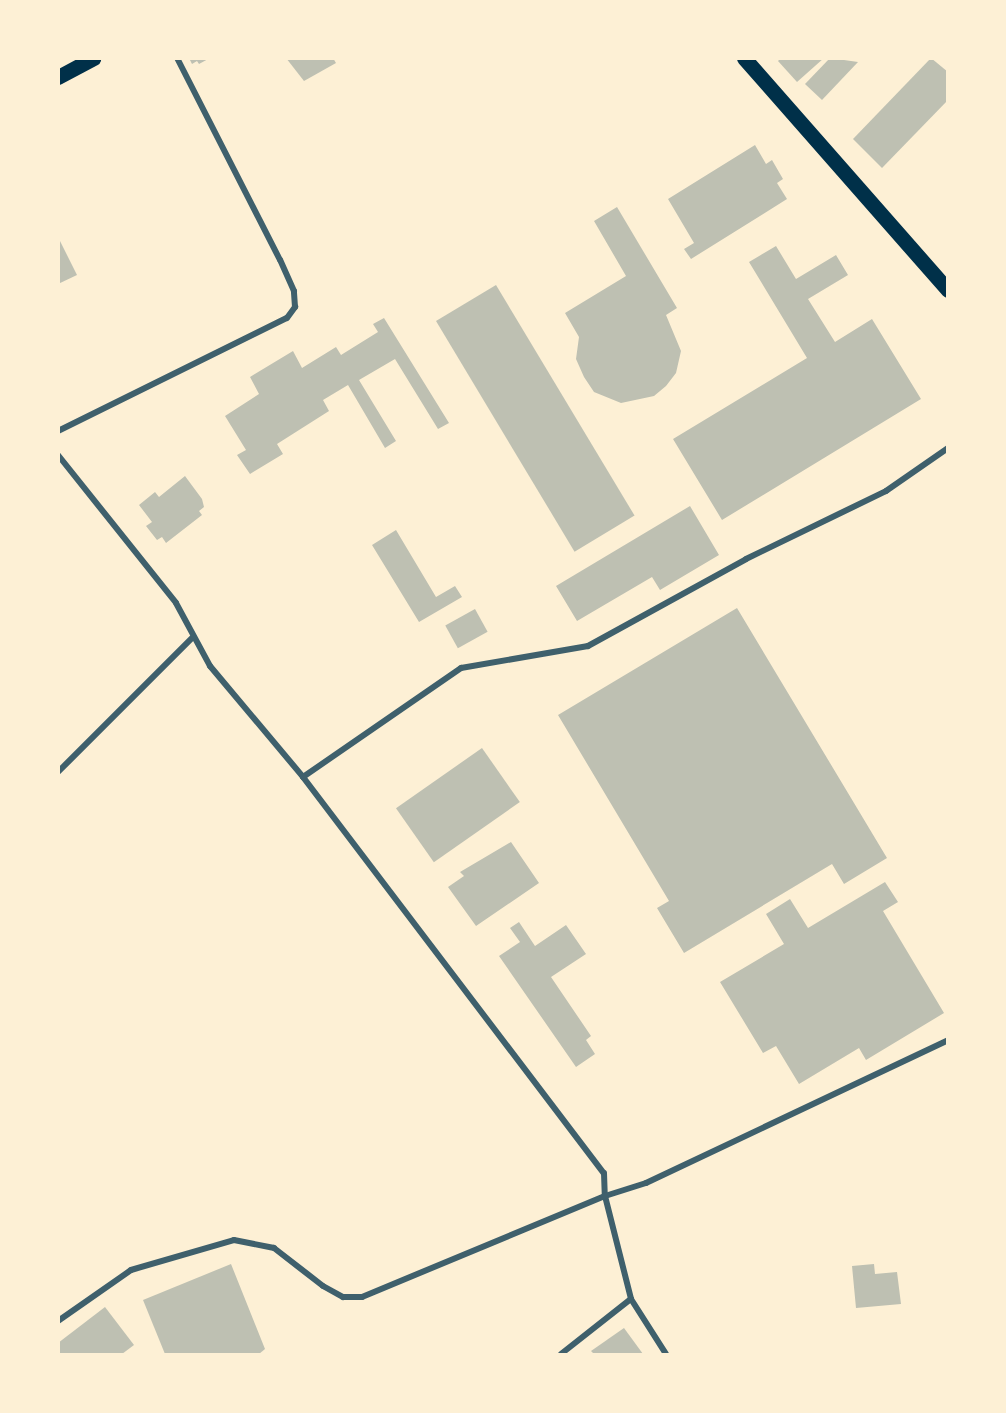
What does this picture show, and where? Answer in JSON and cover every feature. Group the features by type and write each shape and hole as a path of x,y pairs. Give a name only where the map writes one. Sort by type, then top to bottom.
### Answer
{"main road":[{"path":"58,77 93,58"},
{"path":"744,58 946,286"}],"street":[{"path":"58,431 287,318 295,307 294,291 280,260 177,58"},
{"path":"303,777 461,668 588,646 746,559 886,491 948,448"},
{"path":"58,456 176,603 192,638 210,666 303,777 576,1132 604,1173 606,1196 631,1299 666,1354"},
{"path":"58,772 192,638"},
{"path":"58,1321 131,1270 234,1240 274,1248 322,1286 343,1297 362,1297 606,1196 646,1183 948,1040"},
{"path":"561,1354 631,1299"}],"building":[{"path":"189,58 210,58 199,64 197,61 192,64"},
{"path":"286,58 333,58 336,63 304,81"},
{"path":"781,58 824,58 797,82 778,61"},
{"path":"830,58 858,62 822,100 805,84"},
{"path":"931,58 948,72 948,100 882,168 853,139"},
{"path":"755,145 766,164 772,160 783,179 777,183 787,199 691,259 684,249 694,243 668,199"},
{"path":"617,207 677,308 666,315 681,351 676,373 666,386 654,396 621,403 594,392 584,377 576,359 579,337 565,313 626,276 594,221"},
{"path":"58,237 77,275 58,284"},
{"path":"776,246 796,279 836,255 848,275 808,299 835,342 872,319 921,399 722,520 673,439 807,358 749,262"},
{"path":"496,285 635,516 575,552 436,321"},
{"path":"384,318 449,423 438,429 395,359 359,380 396,441 385,448 348,385 323,400 329,411 277,444 283,454 250,474 237,455 246,450 225,416 259,394 250,377 293,351 302,368 336,347 341,355 378,332 373,324"},
{"path":"185,476 202,499 204,507 199,511 202,515 166,543 162,537 157,540 146,526 152,522 139,505 155,492 159,497"},
{"path":"690,506 719,555 660,590 652,577 577,621 556,586"},
{"path":"396,530 436,597 455,586 462,597 419,622 372,545"},
{"path":"737,608 887,858 844,884 832,864 684,953 657,908 669,901 558,715"},
{"path":"475,609 488,632 458,648 445,625"},
{"path":"482,748 520,802 434,862 396,808"},
{"path":"511,842 539,883 476,926 448,887 464,876 460,872"},
{"path":"885,882 898,902 883,911 944,1013 866,1060 859,1048 799,1084 776,1046 763,1053 720,982 784,944 766,914 790,899 808,928"},
{"path":"519,922 535,946 566,925 586,954 551,977 591,1036 586,1040 595,1054 576,1067 499,956 520,942 510,928"},
{"path":"231,1264 265,1349 259,1354 165,1354 143,1300"},
{"path":"874,1264 875,1274 897,1272 901,1304 856,1308 852,1266"},
{"path":"105,1307 134,1345 122,1354 58,1354 58,1343"},
{"path":"624,1328 643,1354 594,1354 591,1351"}]}
